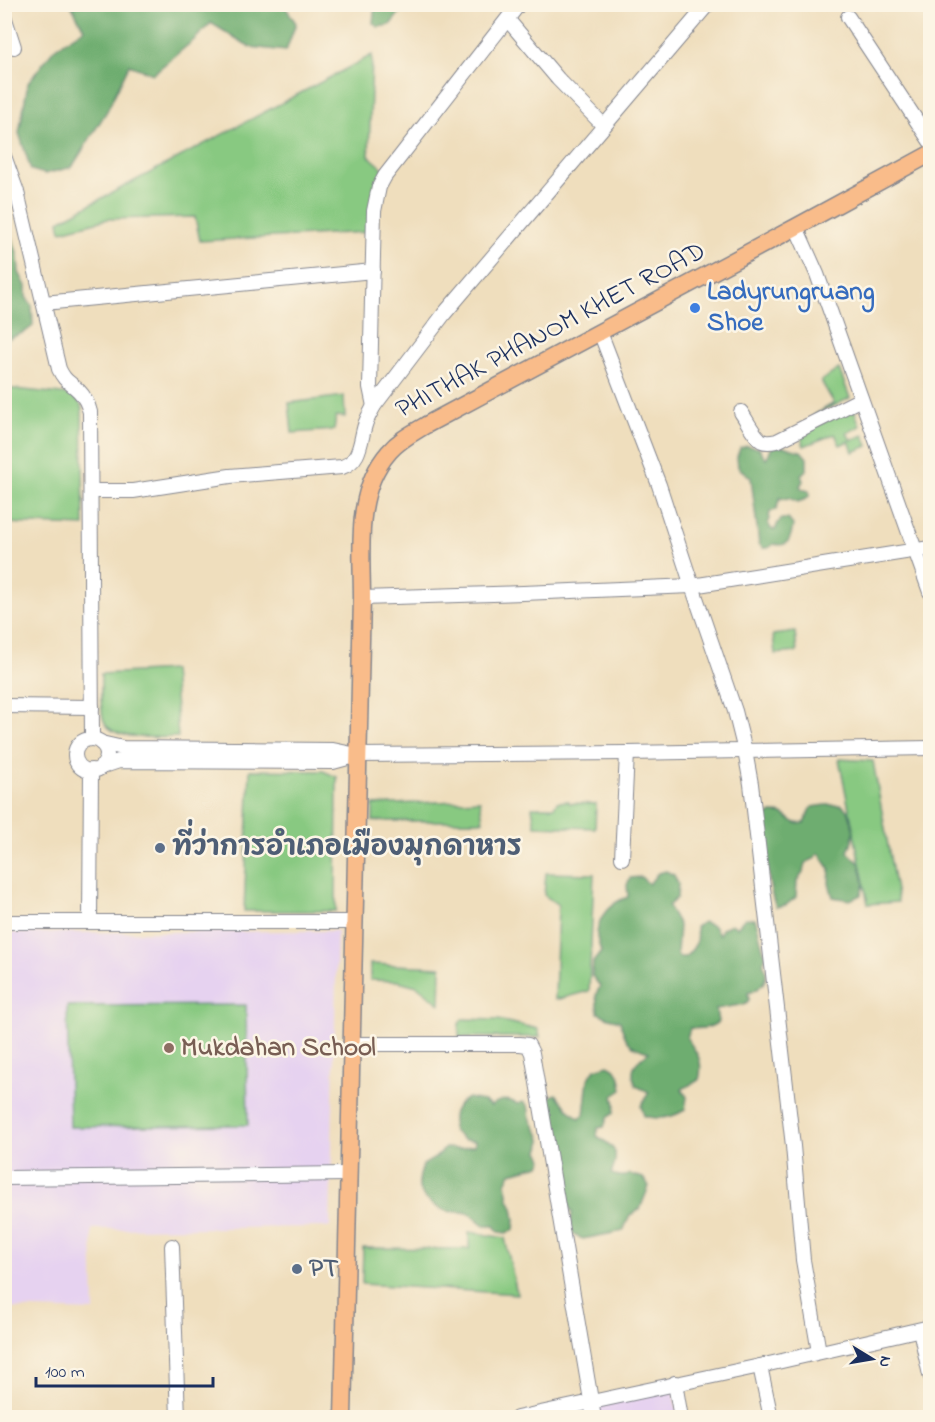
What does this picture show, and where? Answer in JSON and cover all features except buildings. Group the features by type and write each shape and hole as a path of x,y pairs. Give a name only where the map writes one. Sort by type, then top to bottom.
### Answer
{"main road":[{"name":"PHITHAK PHANOM KHET ROAD","path":"343,1418 362,523 371,480 390,450 426,424 930,154"}],"street":[{"path":"374,406 370,387 372,271 374,210 379,187 385,176 519,4"},
{"path":"91,491 133,491 230,476 350,464 356,456 374,406 444,314 708,4"},
{"path":"4,16 14,47"},
{"path":"848,17 930,141"},
{"path":"508,20 558,79 604,126"},
{"path":"4,156 17,192 60,369 64,380 87,401 90,412 92,707 97,741 105,747 106,758 96,769 90,922"},
{"path":"796,227 817,274 930,592"},
{"path":"44,303 372,271"},
{"path":"600,332 659,485 735,711 745,751 751,784 790,1123 803,1260 819,1352"},
{"path":"741,412 757,436 762,441 768,442 777,441 861,399"},
{"path":"362,598 692,586 930,548"},
{"path":"4,706 92,707"},
{"path":"357,755 333,762 119,761 86,770 78,764 75,754 82,742 97,741 123,748 333,750 357,755 930,748"},
{"path":"622,858 627,753"},
{"path":"4,922 355,922"},
{"path":"351,1044 520,1044 528,1046 532,1053 594,1418"},
{"path":"4,1178 348,1174"},
{"path":"172,1246 178,1418"},
{"path":"518,1418 925,1329 930,1375"},
{"path":"760,1366 771,1418"},
{"path":"675,1383 681,1418"}],"shaded area":[{"name":"Mukdahan School","path":"337,931 330,1227 92,1229 94,1311 5,1308 5,933"},
{"path":"672,1387 678,1417 597,1417 594,1404"}],"green space":[{"path":"71,5 284,5 296,23 286,51 250,47 211,23 153,74 129,65 107,111 72,167 45,174 31,170 19,133 28,83 54,49 84,29"},
{"path":"375,5 401,5 401,11 390,25 378,27 373,23"},
{"path":"372,55 369,156 384,169 368,232 200,241 195,217 108,219 61,231 59,221"},
{"path":"4,229 13,240 18,256 19,272 26,286 26,297 32,306 33,326 5,340"},
{"path":"839,369 850,398 813,416 834,403 821,381"},
{"path":"5,388 71,395 80,403 82,409 84,526 5,523"},
{"path":"344,396 345,417 336,416 334,430 292,433 289,403"},
{"path":"853,407 860,426 847,433 851,440 864,435 868,446 853,452 849,441 840,445 835,434 804,446 800,434"},
{"path":"747,446 759,448 766,459 772,447 780,446 801,451 807,458 807,469 801,475 803,481 800,486 809,491 810,495 798,502 789,498 780,498 776,510 770,512 768,523 771,529 775,530 782,519 788,519 793,525 790,538 783,545 774,544 763,548 759,544 751,478 738,467 737,457 740,448"},
{"path":"795,632 797,652 775,654 773,635"},
{"path":"173,670 178,737 137,737 109,728 102,712 101,674"},
{"path":"839,759 873,761 898,902 868,904"},
{"path":"250,770 323,771 337,777 336,911 244,911"},
{"path":"480,800 483,821 373,821 373,805"},
{"path":"569,801 569,803 596,804 595,828 535,826 532,807 554,807 557,802"},
{"path":"842,805 849,812 854,832 848,852 860,864 864,883 861,895 850,900 833,897 829,883 830,869 819,853 814,859 805,863 803,873 797,881 796,897 786,905 776,907 769,882 769,839 763,829 764,819 772,813 778,813 800,824 804,823 812,807"},
{"path":"666,871 674,875 678,884 677,898 668,906 679,925 677,953 679,957 685,957 694,947 697,937 696,927 703,922 714,926 719,935 722,929 731,924 737,927 745,918 755,919 766,955 763,963 766,973 761,986 748,993 749,1000 745,1004 716,1009 718,1022 705,1028 690,1028 687,1038 700,1062 699,1080 682,1089 687,1097 685,1110 675,1115 655,1118 644,1116 641,1106 649,1092 636,1086 633,1075 636,1063 649,1052 636,1048 629,1042 620,1021 598,1013 596,995 600,986 592,976 593,962 601,952 597,935 603,915 617,902 628,897 627,885 630,878 641,877 649,884 658,873"},
{"path":"546,873 594,874 589,991 555,1000 558,905 544,895"},
{"path":"370,964 441,967 440,1004 417,986 398,981 370,980"},
{"path":"246,1005 248,1125 70,1127 67,1006"},
{"path":"462,1019 498,1020 538,1029 540,1037 459,1037 459,1024"},
{"path":"608,1065 618,1072 622,1090 613,1096 614,1113 607,1118 604,1127 598,1128 597,1136 612,1147 616,1155 611,1174 623,1176 630,1174 643,1178 649,1186 640,1209 630,1215 623,1231 583,1239 570,1230 572,1212 563,1198 566,1190 560,1176 561,1154 553,1139 554,1127 547,1098 556,1094 579,1118 584,1115 588,1079 595,1069"},
{"path":"468,1098 483,1101 491,1106 504,1100 518,1104 523,1102 528,1106 530,1117 540,1137 539,1151 543,1159 540,1165 511,1173 506,1183 515,1220 514,1230 506,1233 499,1232 494,1226 484,1226 467,1213 450,1212 439,1208 426,1199 419,1188 423,1165 445,1148 460,1149 475,1145 475,1141 464,1140 453,1131 454,1112"},
{"path":"469,1232 505,1238 517,1294 362,1284 363,1248 469,1249"}],"place":[{"name":"Ladyrungruang Shoe","path":"695,308"},
{"name":"ที่ว่าการอำเภอเมืองมุกดาหาร","path":"160,848"},
{"name":"Mukdahan School","path":"169,1048"},
{"name":"PT","path":"297,1269"}]}
